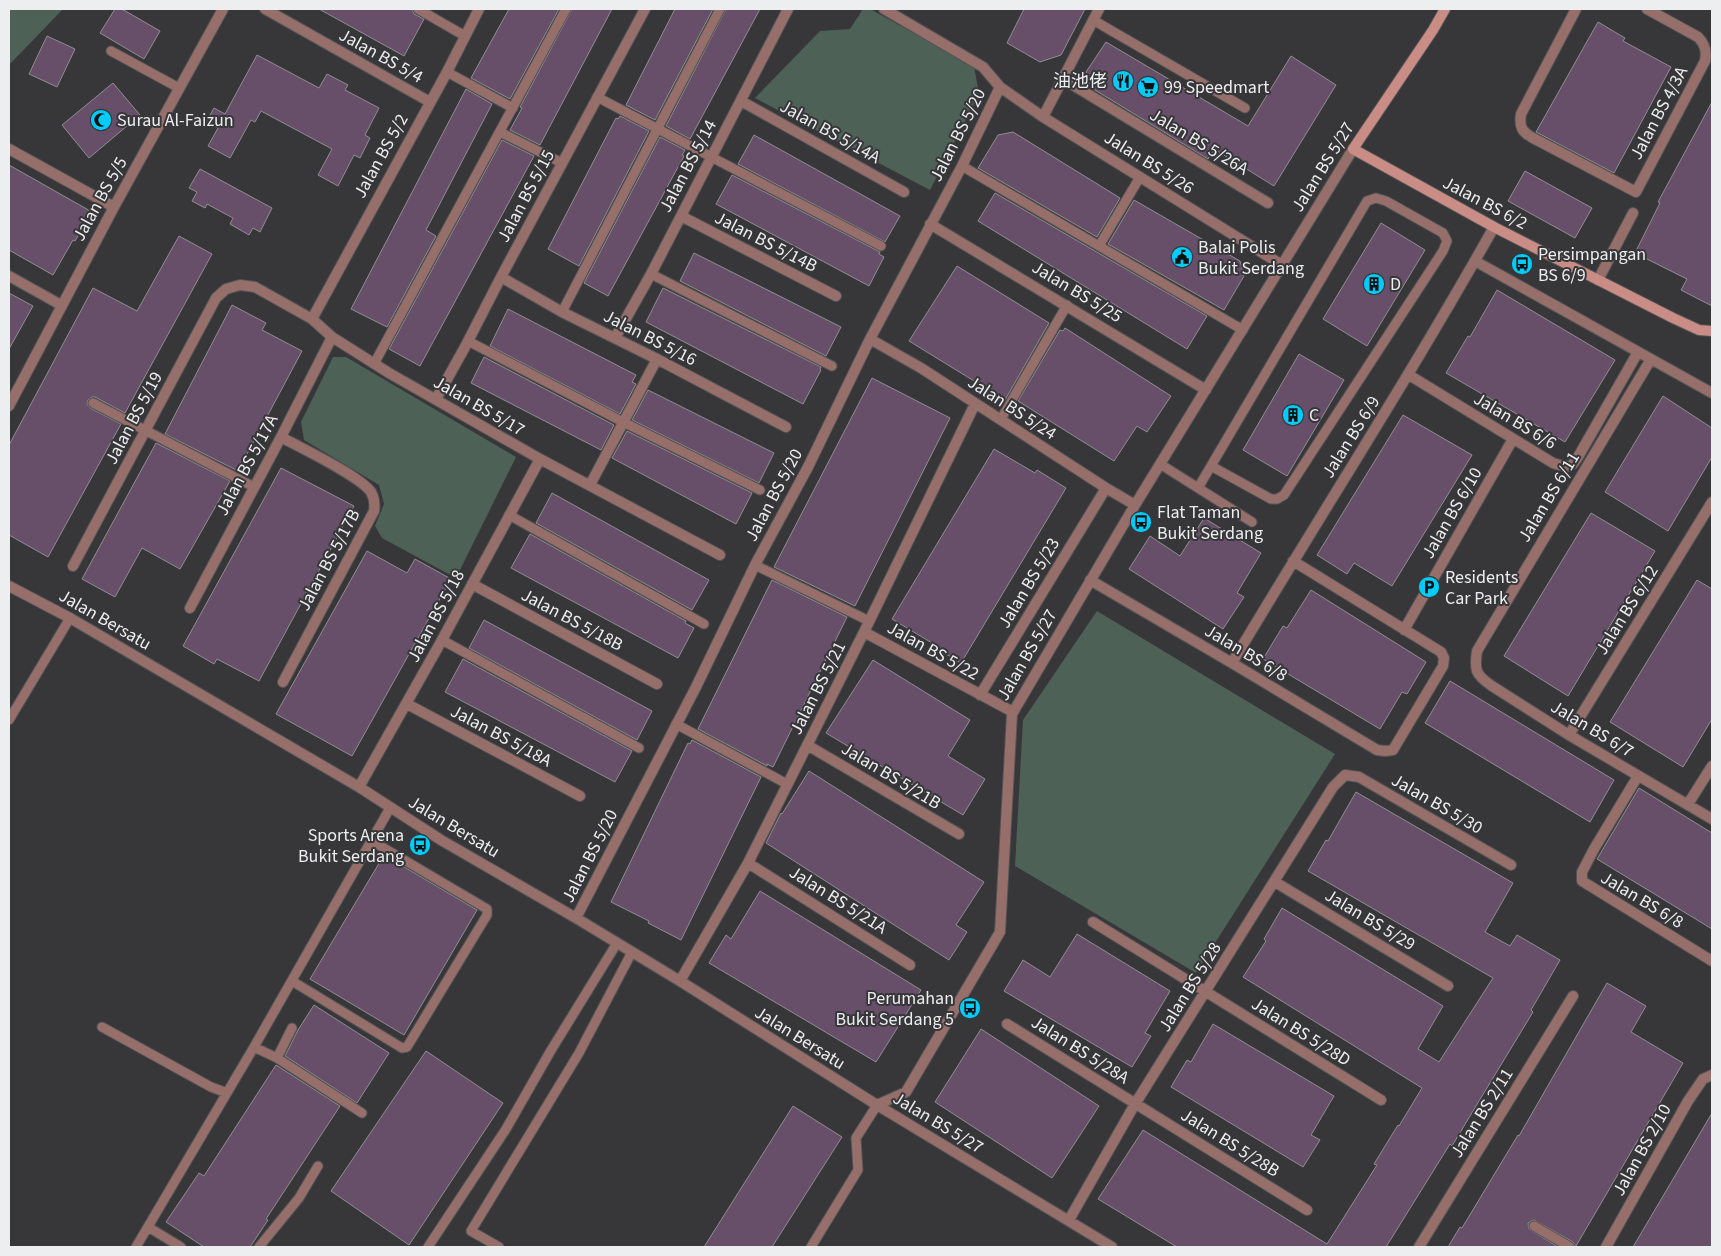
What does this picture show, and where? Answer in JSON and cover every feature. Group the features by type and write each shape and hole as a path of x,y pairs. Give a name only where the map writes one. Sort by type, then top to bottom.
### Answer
{"street":[{"name":"Jalan BS 5/5","path":"9,405 61,305 223,9"},
{"name":"Jalan BS 5/4","path":"265,9 430,102"},
{"name":"Jalan BS 5/2","path":"312,319 447,72 479,9"},
{"name":"Jalan BS 5/15","path":"436,399 645,9"},
{"name":"Jalan BS 5/14","path":"615,338 741,102 788,9"},
{"name":"Jalan BS 5/26","path":"884,9 983,67 1000,87 1043,117 1282,265"},
{"path":"1043,117 1099,9"},
{"name":"Jalan BS 5/27","path":"877,1105 906,1092 1000,932 1013,712 1135,504 1353,149 1433,30 1445,9"},
{"name":"Jalan BS 4/3A","path":"1576,9 1521,114 1520,123 1522,130 1527,135 1636,192 1707,54 1698,37 1647,9"},
{"name":"Jalan BS 5/26A","path":"1062,79 1268,203"},
{"name":"Jalan BS 5/20","path":"576,918 808,467 870,340 962,166 1000,87"},
{"name":"Jalan BS 5/14A","path":"741,102 904,192"},
{"path":"9,149 114,207"},
{"name":"Jalan BS 6/2","path":"1353,149 1494,227 1598,280 1690,326 1699,330 1712,331"},
{"path":"1598,280 1633,213"},
{"name":"Jalan BS 5/14B","path":"681,216 836,296"},
{"name":"Jalan BS 5/25","path":"930,224 1068,305 1206,390"},
{"name":"Jalan BS 6/9","path":"1232,663 1409,375 1494,227"},
{"path":"1475,261 1712,393"},
{"path":"9,276 61,305"},
{"name":"Jalan BS 5/16","path":"501,277 562,312 657,359 786,427"},
{"name":"Jalan BS 5/17","path":"226,288 240,285 255,287 312,319 332,337 374,364 540,459 720,556"},
{"name":"Jalan BS 5/19","path":"73,566 146,432 209,310 216,298 226,288"},
{"name":"Jalan BS 5/17A","path":"190,608 332,337"},
{"name":"Jalan BS 5/24","path":"870,340 921,368 1106,488 1135,504"},
{"name":"Jalan BS 6/6","path":"1409,375 1513,439 1560,466 1566,467 1573,464 1578,457 1638,352"},
{"path":"590,486 657,359"},
{"name":"Jalan BS 6/11","path":"1476,652 1651,359"},
{"name":"Jalan BS 5/21","path":"680,981 748,863 864,632 975,404"},
{"name":"Jalan BS 5/17B","path":"281,437 358,481 372,494 375,505 374,511 283,682"},
{"name":"Jalan BS 6/10","path":"1404,630 1513,439"},
{"name":"Jalan BS 5/18","path":"359,788 407,704 540,459"},
{"name":"Jalan BS 5/23","path":"980,695 1106,488"},
{"name":"Jalan BS 6/12","path":"1569,735 1712,502"},
{"path":"1293,561 1404,630"},
{"name":"Jalan BS 6/8","path":"1090,580 1377,750 1394,750 1443,666 1444,658 1441,652 1404,630"},
{"name":"Jalan BS 5/18B","path":"472,584 658,684"},
{"name":"Jalan Bersatu","path":"9,586 70,618 359,788 441,840 680,981 877,1105"},
{"name":"Jalan BS 5/22","path":"864,632 1013,712"},
{"name":"Jalan BS 6/7","path":"1476,652 1475,666 1480,677 1569,735 1712,819"},
{"name":"Jalan BS 5/18A","path":"407,704 580,796"},
{"name":"Jalan BS 5/21B","path":"807,745 959,834"},
{"path":"1688,804 1712,766"},
{"name":"Jalan BS 5/30","path":"1345,775 1359,778 1510,865"},
{"name":"Jalan BS 5/28","path":"1069,1220 1135,1104 1333,787 1345,775"},
{"name":"Jalan BS 6/8","path":"1638,776 1586,864 1581,877 1582,881 1712,961"},
{"name":"Jalan BS 5/21A","path":"748,863 910,965"},
{"name":"Jalan BS 5/29","path":"1275,882 1448,986"},
{"name":"Jalan BS 5/28D","path":"1093,922 1381,1100"},
{"name":"Jalan BS 2/11","path":"1419,1247 1573,996"},
{"name":"Jalan BS 5/28A","path":"1007,1024 1135,1104"},
{"name":"Jalan BS 2/10","path":"1606,1247 1688,1101 1703,1079 1712,1075"},
{"name":"Jalan BS 5/28B","path":"1135,1104 1308,1210"},
{"name":"Jalan BS 5/27","path":"877,1105 1112,1247"}],"lane":[{"path":"418,9 465,36"},
{"path":"374,364 566,9"},
{"path":"562,312 720,9"},
{"path":"1093,20 1245,108"},
{"path":"111,51 179,88"},
{"path":"447,72 514,108"},
{"path":"597,97 881,246"},
{"path":"500,132 562,162"},
{"path":"962,166 1243,330"},
{"path":"1099,246 1140,177"},
{"path":"1198,488 1211,466 1368,201 1376,198 1386,201 1443,233 1447,241 1443,251 1284,495 1277,499 1271,499 1211,466"},
{"path":"650,274 832,366"},
{"path":"1001,419 1068,305"},
{"path":"468,341 623,422 760,490"},
{"path":"93,404 254,487"},
{"path":"1160,464 1252,522"},
{"path":"509,515 704,624"},
{"path":"756,565 869,621"},
{"path":"9,720 70,618"},
{"path":"442,640 639,748"},
{"path":"676,724 787,784"},
{"path":"136,1247 254,1047 390,808"},
{"path":"292,981 402,1048 407,1047 487,915 487,909 372,841"},
{"path":"428,1247 506,1129 550,1052 617,943"},
{"path":"499,1247 471,1231 579,1053 632,952"},
{"path":"102,1027 211,1087 227,1093"},
{"path":"277,1058 292,1028"},
{"path":"254,1047 277,1058 362,1113"},
{"path":"812,1247 858,1170 856,1138 877,1105"},
{"path":"259,1247 299,1198 318,1166"},
{"path":"1534,1226 1570,1247"},
{"path":"148,1227 181,1247"}],"green space":[{"path":"9,9 63,9 9,65"},
{"path":"863,9 870,9 974,66 979,94 930,190 755,98 820,31 850,29"},
{"path":"333,357 346,357 516,457 456,578 382,538 375,526 384,504 379,485 304,440 301,422"},
{"path":"1097,611 1335,754 1196,973 1015,866 1023,720"}],"building":[{"path":"115,9 122,9 160,31 144,59 100,33"},
{"path":"319,9 412,9 414,14 424,19 404,56"},
{"path":"509,9 559,9 510,99 471,78"},
{"path":"572,9 612,9 540,145 510,130 522,108 520,107"},
{"path":"675,9 713,9 655,120 626,105"},
{"path":"726,9 760,9 690,139 666,126"},
{"path":"1024,9 1085,9 1061,55 1040,62 1007,43"},
{"path":"1598,22 1625,38 1623,41 1671,67 1614,173 1536,132"},
{"path":"47,36 75,49 57,87 29,74"},
{"path":"1106,42 1248,126 1291,56 1336,85 1274,186 1214,149 1208,159 1090,87 1086,72"},
{"path":"257,55 319,88 327,74 348,85 345,90 379,108 365,135 370,138 360,158 354,155 338,186 318,175 332,149 261,111 255,122 251,120 230,158 208,146 218,128 206,122 214,108 225,114"},
{"name":"Surau Al-Faizun","path":"113,83 140,115 89,158 62,125"},
{"path":"466,89 492,104 426,230 436,236 387,327 351,309"},
{"path":"1712,102 1712,306 1681,290 1687,279 1635,253 1660,203 1658,202"},
{"path":"620,116 649,131 579,266 548,249 616,118 618,119"},
{"path":"1013,132 1120,198 1097,237 978,168 998,135"},
{"path":"754,135 900,216 885,242 738,164"},
{"path":"660,137 685,150 682,155 684,156 608,296 584,283"},
{"path":"502,140 534,156 420,366 389,349"},
{"path":"9,165 92,212 53,275 9,250"},
{"path":"200,169 272,208 260,232 253,228 249,235 230,224 233,218 207,204 205,208 192,201 197,192 189,188"},
{"path":"1525,171 1592,208 1575,238 1508,201"},
{"path":"732,175 880,252 879,254 884,257 869,286 716,204"},
{"path":"995,193 1207,316 1187,349 978,221"},
{"path":"1134,200 1240,261 1244,276 1224,310 1108,244"},
{"name":"D","path":"1381,223 1425,250 1367,346 1323,319"},
{"path":"179,236 212,254 125,413 95,397 88,400 87,404 90,408 121,424 48,557 9,535 9,445 93,288 137,311"},
{"path":"694,253 841,327 826,356 680,281"},
{"path":"957,266 1049,323 1005,400 909,341"},
{"path":"663,288 821,367 803,404 646,322"},
{"path":"1497,290 1615,360 1565,442 1446,373 1468,336 1470,337"},
{"path":"9,293 33,306 9,349"},
{"path":"232,305 266,323 262,330 302,351 238,471 165,434"},
{"path":"508,309 636,375 632,382 636,384 620,414 490,346"},
{"path":"1065,328 1171,396 1147,432 1137,426 1114,461 1018,401 1060,330 1063,331"},
{"name":"C","path":"1299,354 1344,380 1287,476 1243,450"},
{"path":"484,357 614,425 601,450 471,383"},
{"path":"872,378 950,418 855,606 774,567"},
{"path":"648,390 774,453 759,483 632,420"},
{"path":"1663,396 1712,428 1712,457 1668,531 1605,492"},
{"path":"1403,415 1472,455 1392,586 1354,563 1347,574 1317,555"},
{"path":"627,431 752,493 736,524 612,458"},
{"path":"156,443 230,481 180,569 142,548 115,597 82,579"},
{"path":"994,449 1035,473 1037,470 1066,488 961,663 892,619"},
{"path":"281,468 354,506 259,681 217,659 214,664 183,646"},
{"path":"552,493 709,580 692,610 536,523"},
{"path":"1591,513 1655,551 1568,696 1504,656"},
{"path":"1204,518 1261,553 1237,593 1244,597 1223,629 1129,569 1150,536 1180,556"},
{"path":"530,534 686,621 685,623 694,628 678,658 511,568"},
{"path":"367,551 407,573 415,559 451,579 352,756 276,714"},
{"path":"772,580 847,617 773,767 767,764 767,766 698,729"},
{"path":"1697,580 1712,589 1712,719 1683,767 1610,722"},
{"path":"1311,590 1426,662 1407,694 1402,692 1380,729 1263,659 1283,626 1287,628"},
{"path":"484,620 652,711 637,740 469,648"},
{"path":"463,659 632,751 615,782 445,692"},
{"path":"873,660 970,720 948,756 985,779 963,815 826,733"},
{"path":"1450,681 1614,780 1590,822 1425,723"},
{"path":"692,740 761,777 681,940 611,902 688,743 690,744"},
{"path":"809,771 984,882 956,925 967,932 949,960 766,843 781,813"},
{"path":"1639,788 1712,833 1712,929 1597,859"},
{"path":"1356,792 1513,883 1485,932 1510,946 1517,935 1560,960 1531,1010 1533,1012 1452,1146 1450,1144 1386,1247 1177,1247 1098,1199 1143,1130 1327,1244 1377,1165 1374,1164 1422,1088 1243,977 1266,941 1264,939 1282,908 1443,1006 1418,1049 1439,1062 1493,978 1308,871 1326,840 1328,841"},
{"path":"384,855 477,910 404,1035 310,979"},
{"path":"760,891 921,990 876,1062 709,963 726,935 731,939"},
{"path":"1077,934 1170,991 1145,1033 1151,1036 1132,1067 1004,991 1023,960 1050,977"},
{"path":"1607,983 1646,1006 1631,1032 1683,1063 1576,1246 1573,1242 1534,1220 1528,1223 1529,1229 1558,1247 1448,1247 1460,1227 1462,1228 1519,1136"},
{"path":"314,1005 389,1053 357,1103 285,1056 298,1030"},
{"path":"1213,1024 1334,1096 1311,1135 1320,1140 1303,1167 1171,1087 1187,1060 1191,1062"},
{"path":"981,1029 1099,1106 1052,1178 935,1102"},
{"path":"426,1051 503,1103 409,1245 331,1191"},
{"path":"276,1065 340,1106 266,1219 268,1220 250,1247 204,1247 166,1222 199,1173 204,1176"},
{"path":"793,1106 842,1137 772,1247 704,1247"},
{"path":"1712,1113 1712,1247 1633,1247"}],"place":[{"name":"油池佬","path":"1123,81"},
{"name":"99 Speedmart","path":"1148,87"},
{"name":"Surau Al-Faizun","path":"101,120"},
{"name":"Balai Polis Bukit Serdang","path":"1182,257"},
{"name":"Persimpangan BS 6/9","path":"1522,264"},
{"name":"D","path":"1374,284"},
{"name":"C","path":"1293,415"},
{"name":"Flat Taman Bukit Serdang","path":"1141,522"},
{"name":"Residents Car Park","path":"1429,587"},
{"name":"Sports Arena Bukit Serdang","path":"420,845"},
{"name":"Perumahan Bukit Serdang 5","path":"970,1008"}]}
